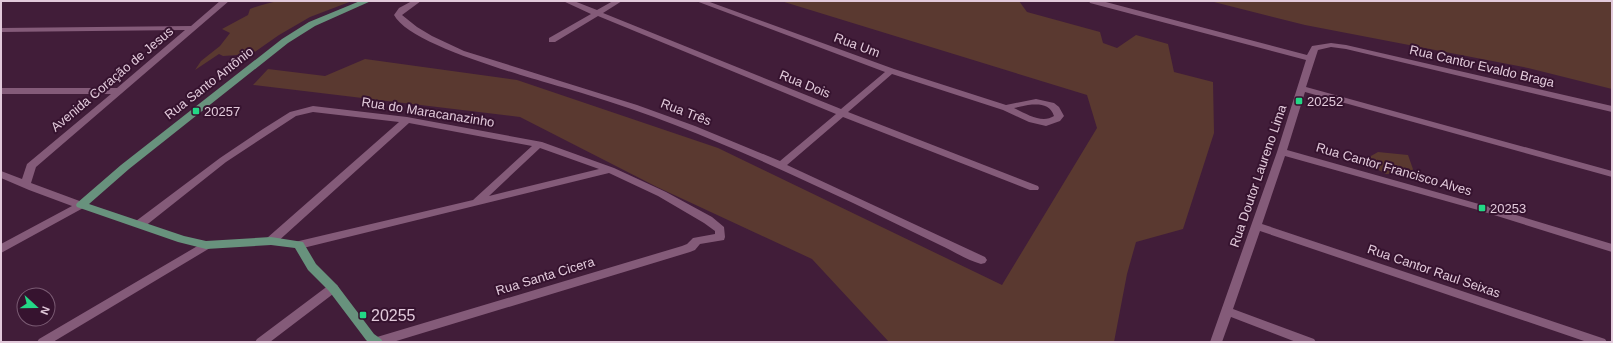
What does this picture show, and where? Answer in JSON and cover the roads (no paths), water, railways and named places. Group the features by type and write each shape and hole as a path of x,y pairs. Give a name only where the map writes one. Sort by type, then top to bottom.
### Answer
{"main road":[{"name":"Rua Santo Antônio","path":"81,205 125,167 285,41 312,24 367,1"},
{"path":"81,205 182,239 206,245 271,242 299,245 312,267 333,288 372,341"}],"street":[{"name":"Avenida Coração de Jesus","path":"26,185 31,166 225,1"},
{"name":"Rua Três","path":"417,1 400,12 398,15 400,19 430,37 461,52 648,111 702,131 981,260"},
{"name":"Rua Dois","path":"567,1 842,113 1034,188"},
{"path":"552,40 618,1"},
{"name":"Rua Um","path":"700,1 891,71 1006,108 1020,116 1040,122 1051,122 1057,120 1059,116 1055,108 1044,102 1037,101 1022,103 1006,108"},
{"path":"1093,1 1311,59"},
{"path":"1,30 193,28"},
{"name":"Rua Doutor Laureno Lima","path":"1216,342 1226,310 1258,226 1313,51 1320,46 1331,45 1346,47"},
{"name":"Rua Cantor Evaldo Braga","path":"1346,47 1612,109"},
{"path":"780,166 891,71"},
{"path":"1302,89 1612,174"},
{"path":"1,91 120,91"},
{"name":"Rua do Maracanazinho","path":"140,224 223,160 289,116 299,111 319,109 407,120 539,144 610,170 662,194 708,220 720,230 720,237"},
{"path":"271,242 407,120"},
{"path":"476,202 539,144"},
{"name":"Rua Cantor Francisco Alves","path":"1282,152 1482,208 1612,248"},
{"path":"299,245 610,170"},
{"path":"1,174 26,185 81,205"},
{"path":"1,249 81,205"},
{"name":"Rua Cantor Raul Seixas","path":"1258,226 1601,342"},
{"name":"Rua Santa Cicera","path":"372,341 686,249 691,247 697,241 720,237"},
{"path":"43,342 206,245"},
{"path":"261,342 333,288"},
{"path":"1226,310 1310,342"}],"place":[{"name":"20252","path":"1299,101"},
{"name":"20257","path":"196,111"},
{"name":"20253","path":"1482,208"},
{"name":"20255","path":"363,315"}]}
